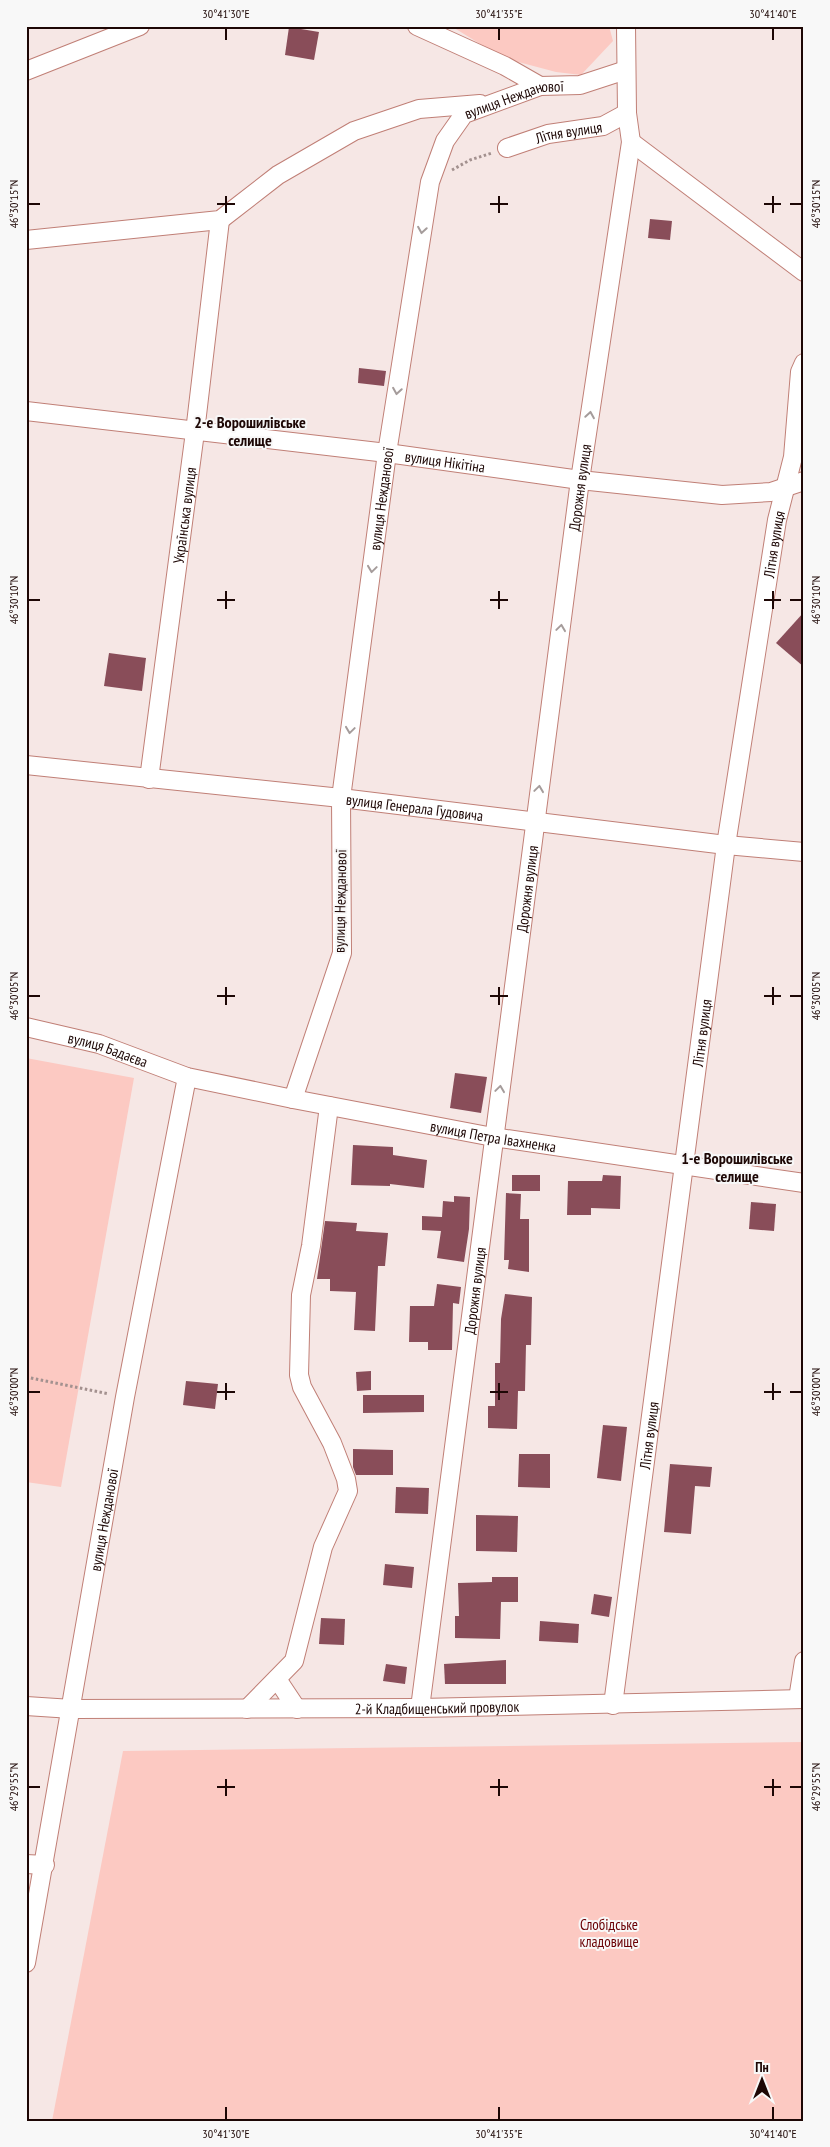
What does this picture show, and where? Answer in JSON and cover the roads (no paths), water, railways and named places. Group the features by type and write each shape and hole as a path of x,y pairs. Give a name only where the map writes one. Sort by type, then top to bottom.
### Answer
{"street":[{"path":"26,71 140,26"},
{"path":"417,26 505,66 540,86"},
{"path":"626,26 626,70"},
{"name":"вулиця Нежданової","path":"293,1099 342,953 341,798 387,453 430,182 445,141 464,114 540,86 580,85 626,70"},
{"name":"Дорожня вулиця","path":"420,1708 580,480 631,142 627,113 626,70"},
{"path":"26,240 220,220 278,175 354,131 419,109 488,104"},
{"name":"Літня вулиця","path":"507,148 548,134 603,126 627,113"},
{"path":"631,142 804,272"},
{"name":"Українська вулиця","path":"149,779 195,432 220,220"},
{"name":"Літня вулиця","path":"613,1705 726,846 777,520 793,457 800,372 804,364"},
{"name":"вулиця Нікітіна","path":"26,411 387,453 580,480 722,495 756,494 786,488 804,481"},
{"name":"вулиця Генерала Гудовича","path":"26,765 341,798 726,846 804,852"},
{"name":"вулиця Бадаєва","path":"26,1027 99,1044 187,1077"},
{"name":"вулиця Нежданової","path":"26,1964 45,1865 125,1397 187,1077"},
{"name":"вулиця Петра Івахненка","path":"187,1077 493,1137 804,1183"},
{"path":"248,1709 294,1661 323,1547 348,1492 346,1479 332,1443 302,1387 299,1376 301,1295 311,1246 330,1106"},
{"path":"801,1699 804,1661"},
{"path":"277,1679 297,1709"},
{"name":"2-й Кладбищенський провулок","path":"26,1706 72,1709 420,1708 613,1705 801,1699"},
{"path":"26,1864 45,1865"}],"district":[{"name":"2-е Ворошилівське селище","path":"250,431"},
{"name":"1-е Ворошилівське селище","path":"737,1167"}],"park label":[{"name":"Слобідське кладовище","path":"609,1932"}]}
